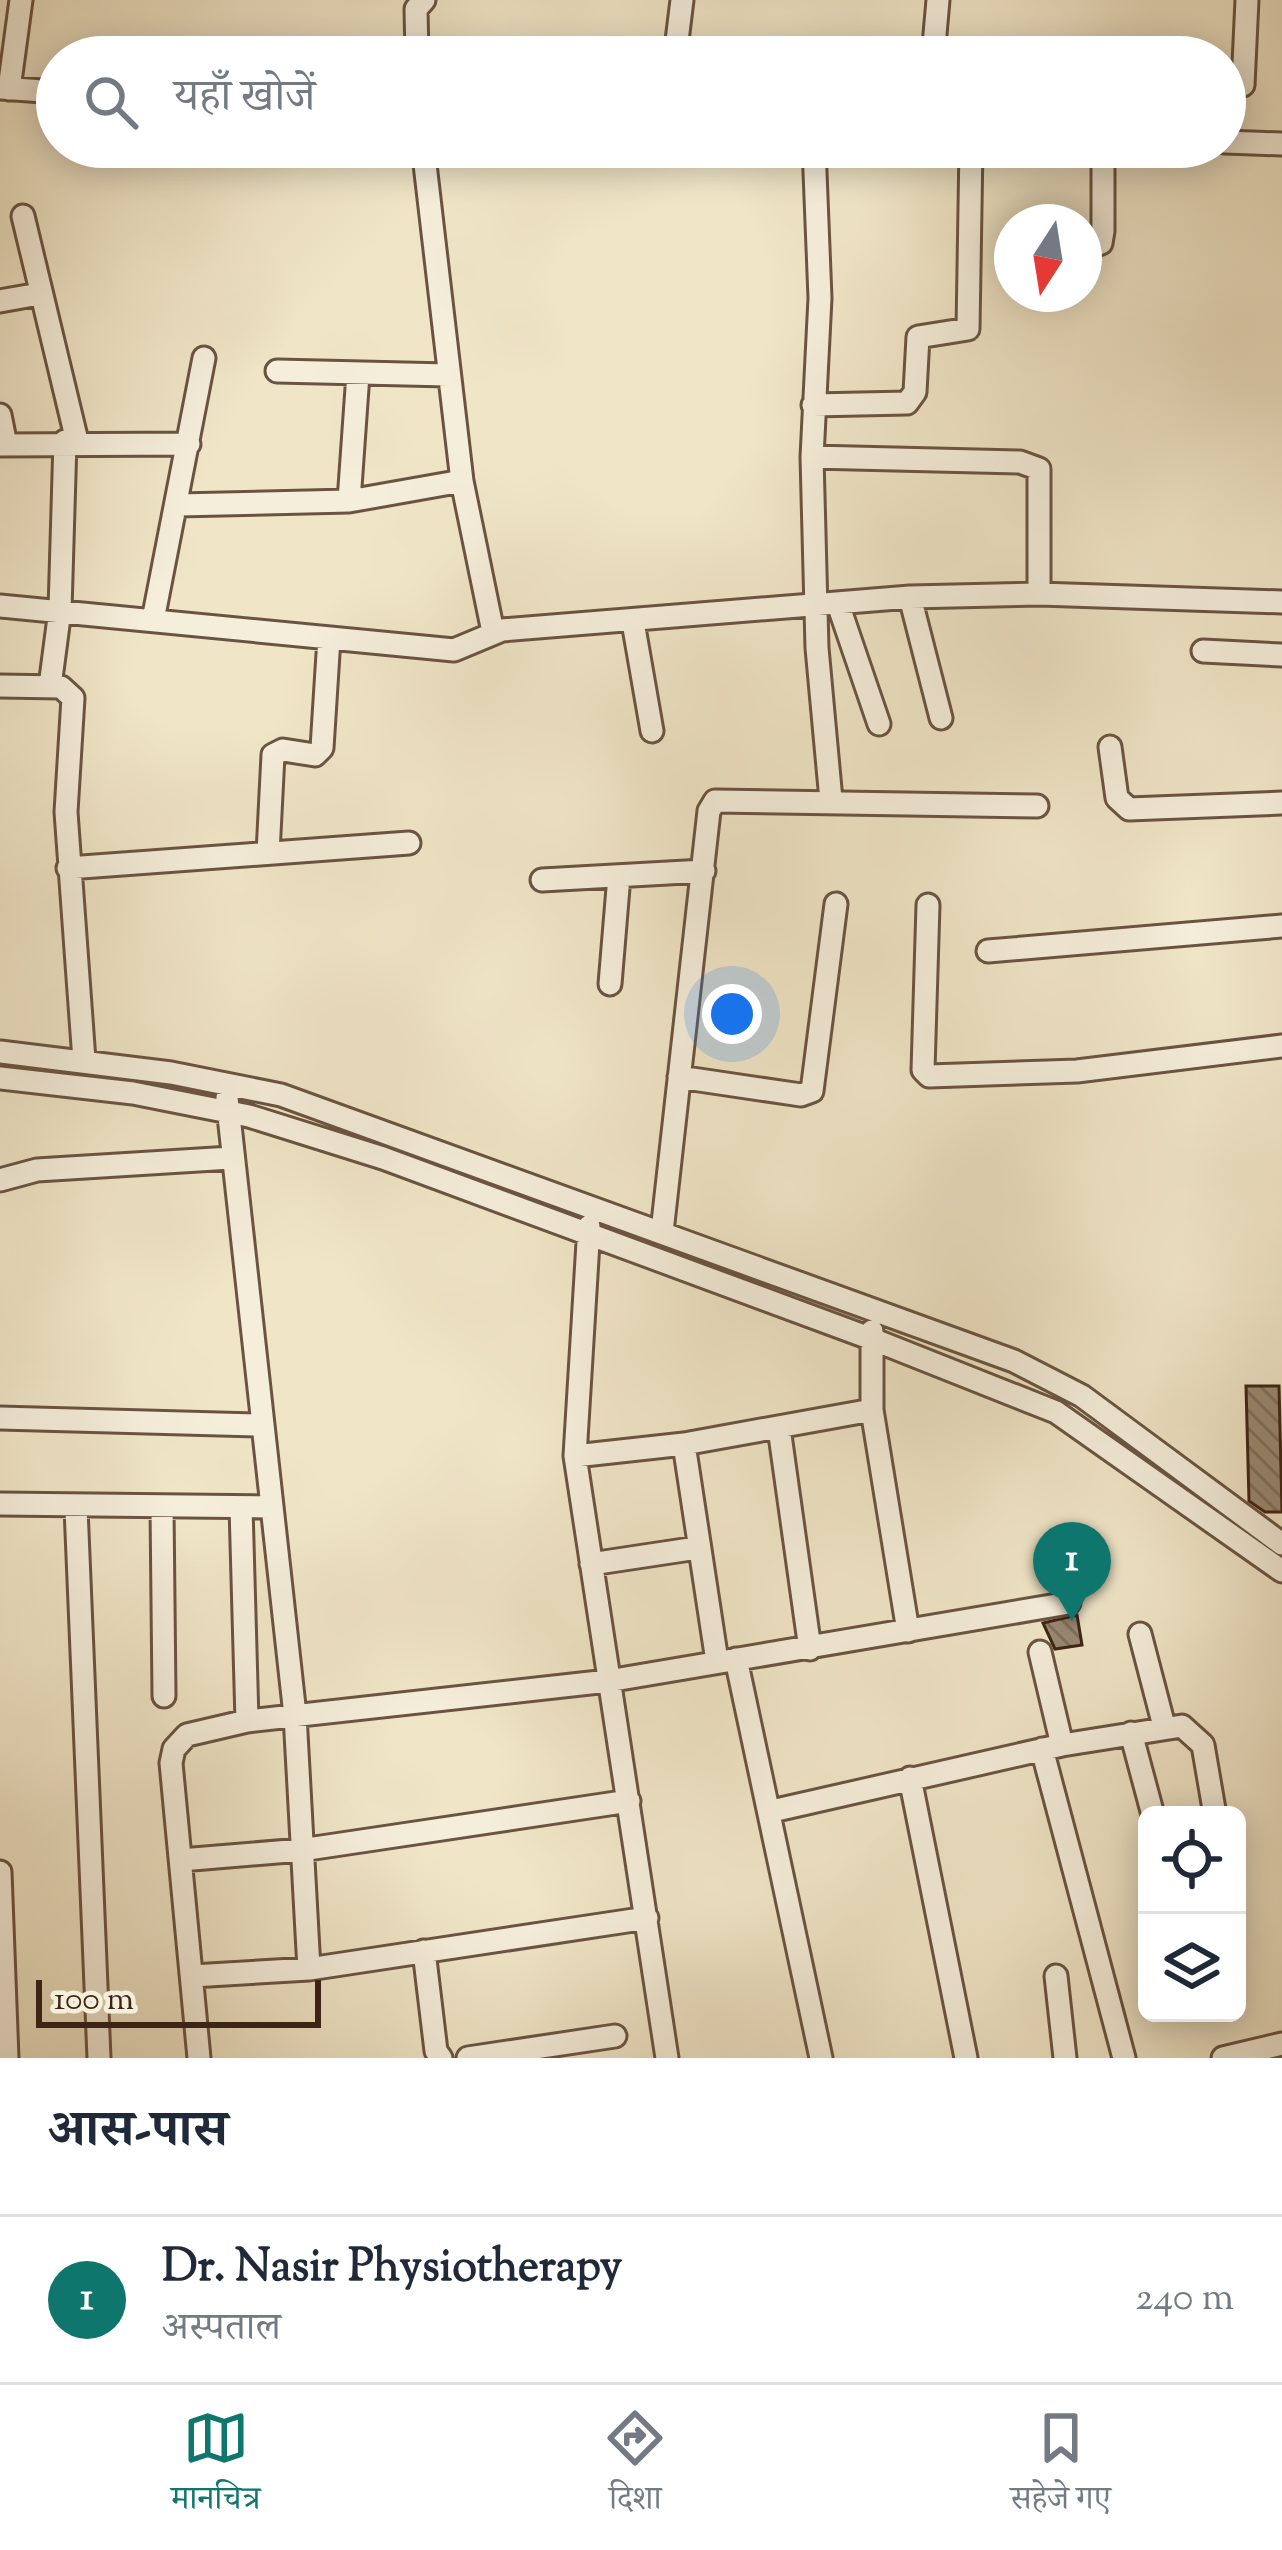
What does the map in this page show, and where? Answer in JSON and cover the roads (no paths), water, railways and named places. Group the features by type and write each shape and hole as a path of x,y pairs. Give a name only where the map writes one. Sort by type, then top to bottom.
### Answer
{"street":[{"path":"21,0 4,88 36,90"},
{"path":"417,36 416,9 424,0"},
{"path":"678,36 682,0"},
{"path":"935,36 938,0"},
{"path":"1246,36 1247,0"},
{"path":"1246,143 1282,144"},
{"path":"425,168 462,481 493,632"},
{"path":"815,168 820,298 812,457 827,605 831,800"},
{"path":"813,406 907,403 914,397 918,337 968,329 971,168"},
{"path":"1102,237 1103,168"},
{"path":"23,216 71,441 50,686"},
{"path":"0,301 39,294"},
{"path":"152,620 204,358"},
{"path":"277,370 448,375"},
{"path":"350,501 358,374"},
{"path":"0,415 3,445 71,441 190,444"},
{"path":"812,457 1020,462 1039,469 1043,483 1039,594"},
{"path":"178,505 350,501 462,481"},
{"path":"0,605 454,650 493,632 910,598 1039,594 1282,602"},
{"path":"910,598 941,718"},
{"path":"827,605 879,724"},
{"path":"634,622 652,731"},
{"path":"268,853 273,755 283,750 316,755 322,748 329,638"},
{"path":"1203,651 1282,655"},
{"path":"0,686 66,688 73,698 68,868 84,1060"},
{"path":"1110,747 1117,798 1129,808 1282,803"},
{"path":"662,1232 709,811 715,801 1037,806"},
{"path":"68,868 409,843"},
{"path":"542,880 704,871"},
{"path":"610,984 619,876"},
{"path":"679,1077 801,1094 812,1091 836,904"},
{"path":"928,905 923,1070 929,1076 1077,1071 1282,1046"},
{"path":"988,951 1282,926"},
{"path":"0,1052 226,1082 367,1125 964,1339 1082,1396 1282,1544"},
{"path":"0,1078 133,1093 227,1112 383,1158 872,1339 1056,1412 1282,1571"},
{"path":"226,1082 259,1424 295,1714 309,1970"},
{"path":"0,1180 37,1170 231,1158"},
{"path":"592,1207 575,1456 668,2058"},
{"path":"872,1306 872,1410 908,1630"},
{"path":"575,1456 684,1444 872,1410"},
{"path":"0,1418 259,1424"},
{"path":"779,1428 809,1648"},
{"path":"684,1444 697,1547 772,1810 821,2058"},
{"path":"0,1504 269,1507"},
{"path":"241,1507 247,1720"},
{"path":"76,1508 99,2058"},
{"path":"162,1508 164,1696"},
{"path":"591,1564 697,1547"},
{"path":"199,2058 174,1749 187,1735 247,1720 608,1681 1069,1603"},
{"path":"1140,1634 1164,1726"},
{"path":"1040,1652 1052,1747 1124,2058"},
{"path":"772,1810 1164,1726 1191,1729 1199,1738 1213,1806"},
{"path":"1131,1733 1151,1806"},
{"path":"910,1778 966,2058"},
{"path":"181,1860 301,1850 629,1801"},
{"path":"0,1872 7,2058"},
{"path":"192,1976 309,1970 647,1918"},
{"path":"424,1952 436,2051 441,2058"},
{"path":"1056,1976 1065,2058"},
{"path":"468,2058 562,2051 615,2036"},
{"path":"1223,2058 1282,2044"}],"place":[{"name":"Dr. Nasir Physiotherapy","path":"1072,1621"}]}
